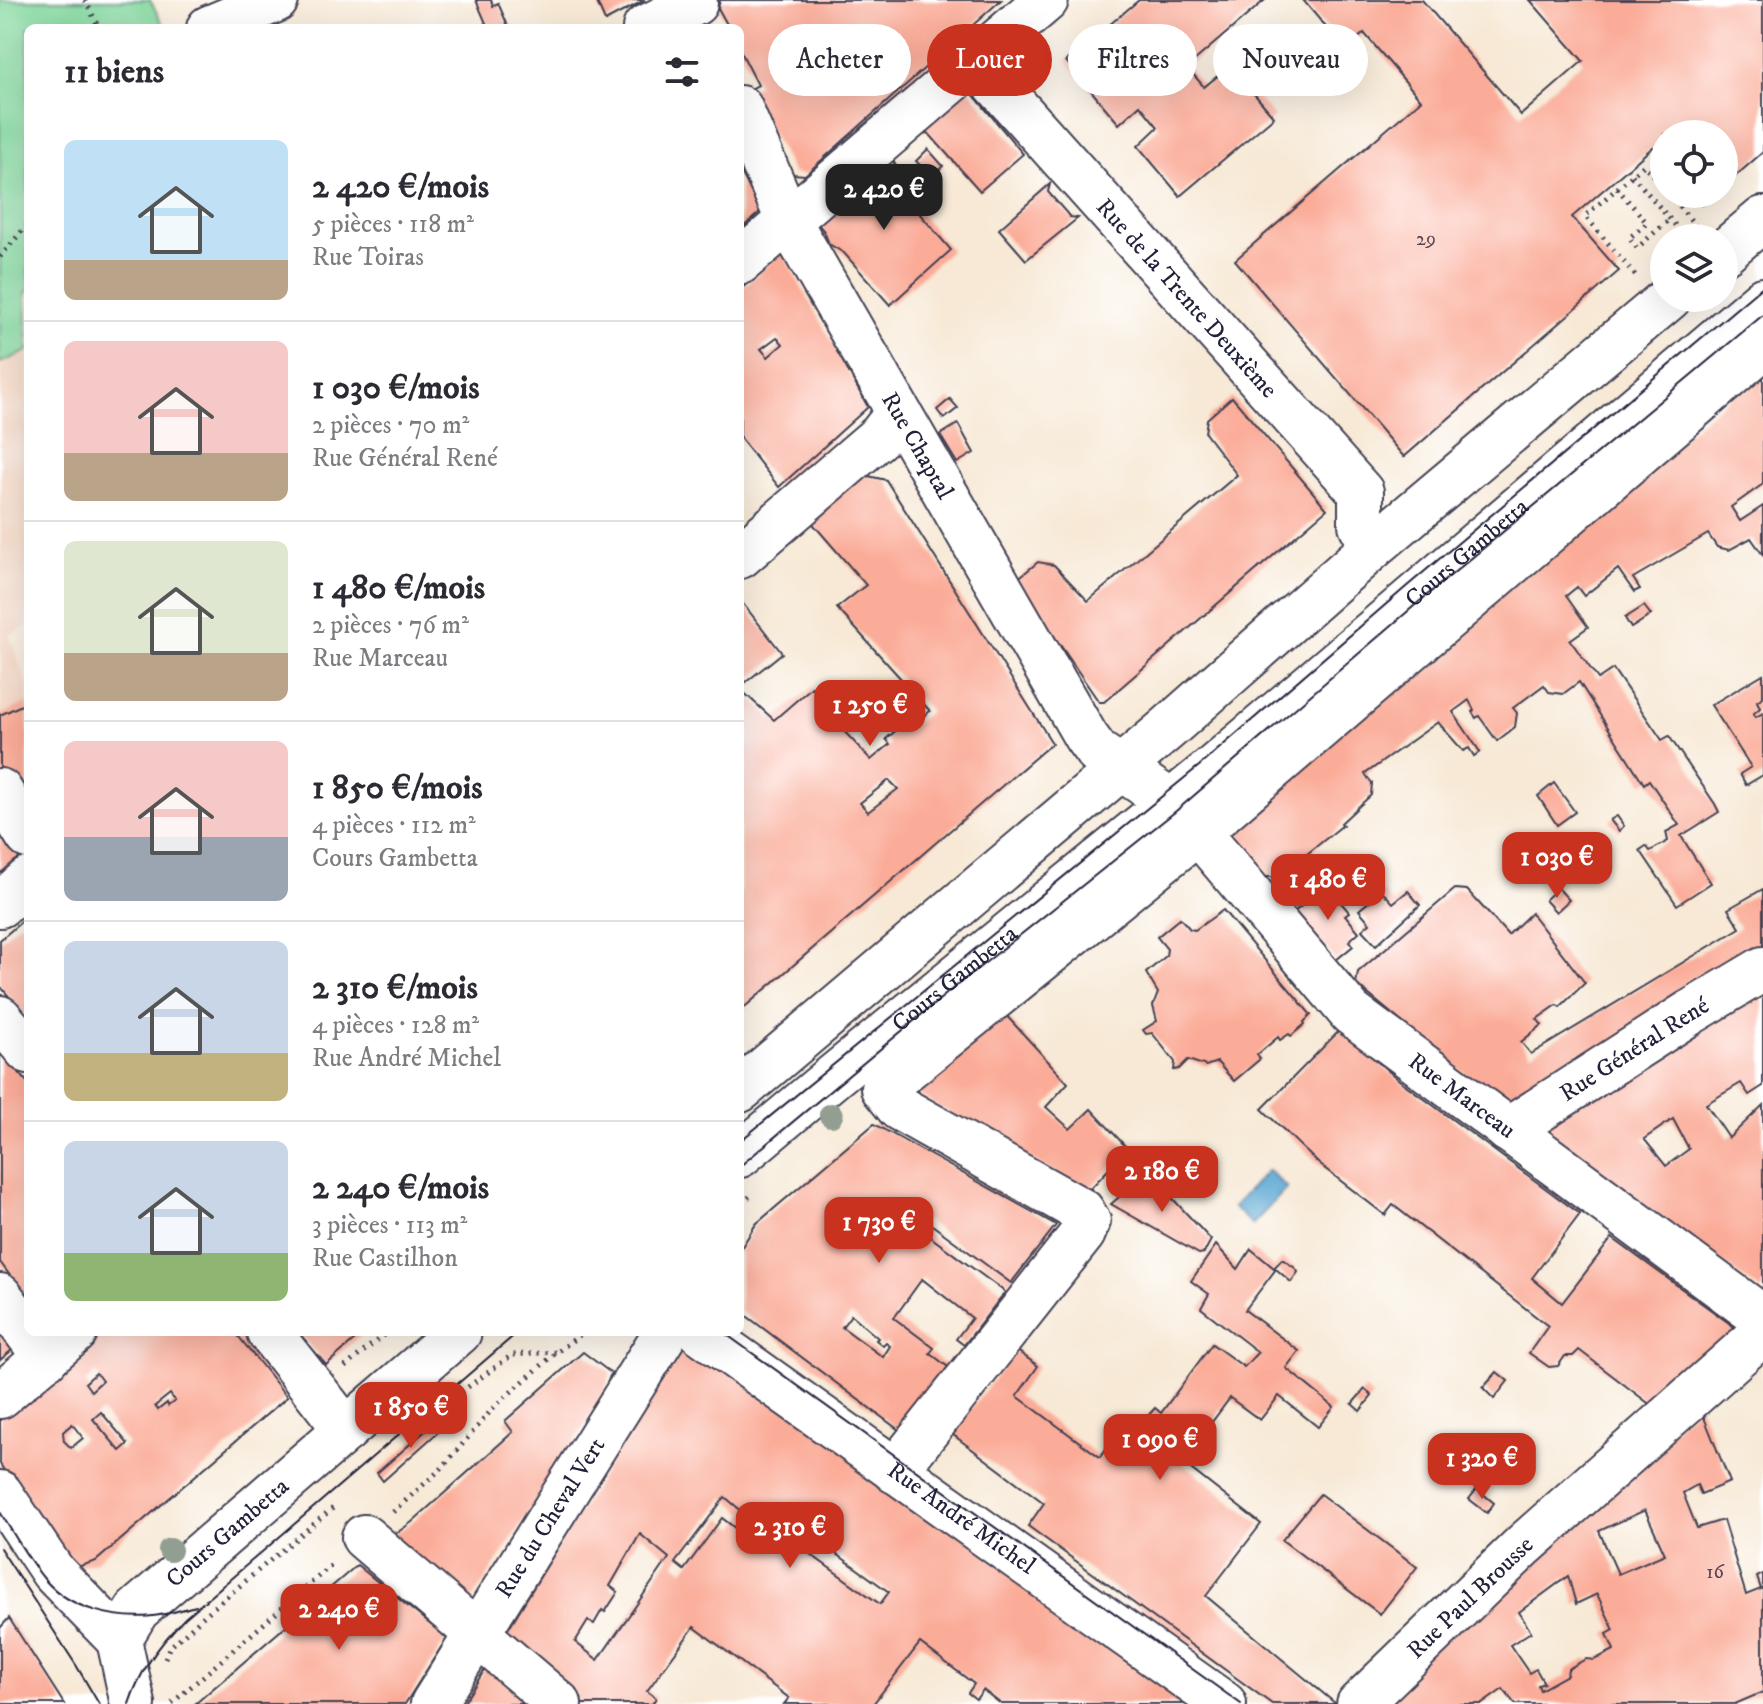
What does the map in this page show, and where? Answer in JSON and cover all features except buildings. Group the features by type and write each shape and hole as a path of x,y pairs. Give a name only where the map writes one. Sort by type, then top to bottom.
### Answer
{"street":[{"path":"219,24 276,0"},
{"path":"1018,24 1046,0"},
{"path":"657,24 698,10"},
{"path":"744,258 934,96"},
{"name":"Rue de la Trente Deuxième","path":"1006,96 1361,492 1361,525 1373,547"},
{"name":"Rue Chaptal","path":"744,117 788,220 1086,737 1097,752 1121,767"},
{"path":"1738,230 1763,219"},
{"path":"744,1087 1121,767 1373,547 1650,296"},
{"name":"Cours Gambetta","path":"895,1471 1083,1233 1088,1221 1082,1211 899,1108 883,1088 1763,300"},
{"name":"Cours Gambetta","path":"744,1152 834,1076 1184,818 1763,347"},
{"path":"744,553 881,435 898,413"},
{"path":"1121,767 1162,796 1184,818"},
{"path":"0,791 24,830"},
{"name":"Rue Marceau","path":"1184,818 1351,1013 1763,1318"},
{"path":"0,905 24,884"},
{"name":"Rue Général René","path":"1508,1130 1763,969"},
{"path":"0,1018 24,1046"},
{"path":"0,1296 24,1316"},
{"name":"Rue Paul Brousse","path":"1359,1704 1524,1545 1763,1333"},
{"path":"210,1513 339,1404 273,1336"},
{"name":"Cours Gambetta","path":"119,1640 137,1610 339,1404 452,1336"},
{"name":"Rue du Cheval Vert","path":"433,1704 664,1336"},
{"name":"Rue André Michel","path":"707,1336 1224,1704"},
{"path":"0,1396 60,1345"},
{"path":"0,1493 53,1572 119,1640 133,1704"},
{"path":"364,1537 559,1704"}],"path":[{"path":"85,0 97,24"},
{"path":"1650,172 1644,165 1585,216 1650,286"},
{"path":"1627,169 1674,224"},
{"path":"1617,188 1647,223 1629,238 1637,248 1670,219"},
{"path":"1682,208 1696,224"},
{"path":"0,257 24,229"},
{"path":"339,1404 384,1336"},
{"path":"468,1387 512,1355 557,1352"},
{"path":"164,1660 169,1648 333,1508"}],"shaded area":[{"path":"24,353 24,628 9,635 24,675 24,704 0,715 0,363"}],"green space":[{"path":"0,0 150,0 163,24 24,24 24,353 0,363"}],"water":[{"path":"1268,1170 1287,1188 1252,1225 1233,1207"}],"tram line":[{"path":"744,1138 1199,766 1763,286"},
{"path":"744,1163 951,990 1176,811 1414,606 1763,315"},
{"path":"129,1704 152,1658 185,1618 513,1336"},
{"path":"729,1336 1241,1704"},
{"path":"0,1512 45,1580 80,1605 109,1614 139,1617 196,1606"},
{"path":"0,1548 99,1704"}]}
